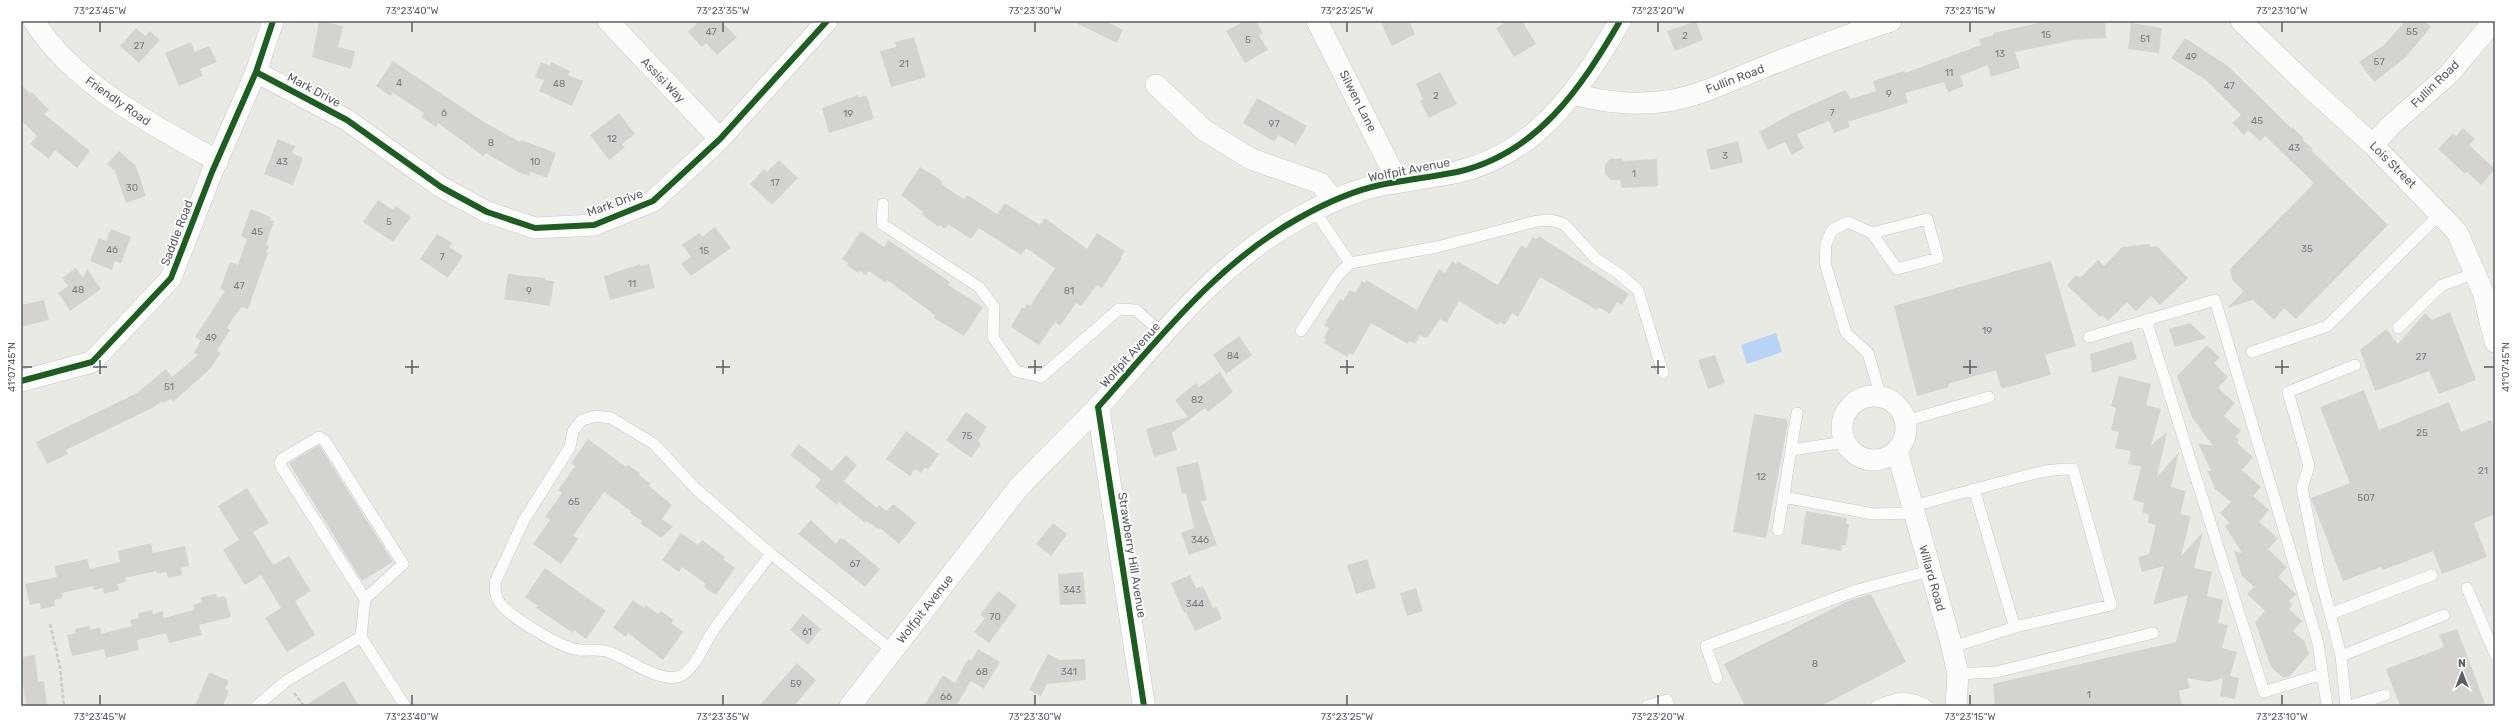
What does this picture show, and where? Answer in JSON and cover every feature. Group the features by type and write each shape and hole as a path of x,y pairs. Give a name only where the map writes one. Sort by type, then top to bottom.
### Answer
{"street":[{"name":"Friendly Road","path":"34,21 40,31 82,75 140,118 218,161"},
{"name":"Saddle Road","path":"21,380 92,362 171,278 256,72 273,21"},
{"name":"Assisi Way","path":"608,21 720,139"},
{"name":"Mark Drive","path":"256,72 347,120 441,187 487,212 535,228 594,225 653,201 720,139 827,21"},
{"name":"Silwen Lane","path":"1317,21 1398,182"},
{"name":"Wolfpit Avenue","path":"850,706 1019,487 1098,407 1163,334 1237,259 1262,240 1314,210 1334,201 1366,189 1458,172 1504,155 1542,128 1573,94 1620,21"},
{"name":"Fullin Road","path":"1573,94 1601,101 1626,103 1668,101 1706,90 1837,39 1891,21"},
{"name":"Lois Street","path":"2241,21 2304,82 2373,145 2441,213 2457,232 2485,284 2495,342"},
{"name":"Fullin Road","path":"2373,145 2389,127 2449,74 2494,21"},
{"path":"1156,85 1204,130 1251,159 1320,183 1334,201"},
{"path":"1881,397 1892,402 1900,410 1905,421 1904,437 1896,451 1886,458 1875,460 1863,458 1852,452 1845,442 1842,433 1846,413 1861,399 1881,397"},
{"name":"Strawberry Hill Avenue","path":"1098,407 1144,706"},
{"name":"Willard Road","path":"1896,451 1914,509 1952,647 1958,674 1956,706"}],"lane":[{"path":"883,204 882,224 979,287 994,307 993,337 1016,371 1041,377 1119,309 1136,310 1163,334"},
{"path":"1314,210 1350,263"},
{"path":"2252,352 2327,326 2441,213"},
{"path":"1301,331 1338,274 1350,263 1437,247 1537,221 1551,219 1559,221 1565,225 1596,259 1618,273 1638,290 1663,373"},
{"path":"1872,233 1928,219 1938,258 1897,269 1872,233 1848,222 1832,230 1826,244 1825,263 1846,333 1868,353 1881,397"},
{"path":"2398,328 2442,285 2485,284"},
{"path":"2089,337 2215,300 2318,643 2327,706"},
{"path":"2146,320 2264,692 2322,674"},
{"path":"2346,706 2342,656 2319,572 2302,488 2308,466 2288,392 2355,365"},
{"path":"1905,421 1989,397"},
{"path":"1778,530 1797,413"},
{"path":"771,554 711,634 695,661 682,676 668,678 608,651 578,650 542,633 519,621 504,608 498,600 495,590 495,582 524,520 570,447 572,431 582,420 596,416 611,418 654,444 696,489 771,554 893,650"},
{"path":"365,599 403,564 325,441 319,437 282,458 280,463 365,599 361,638 405,706"},
{"path":"1791,450 1845,442"},
{"path":"1783,497 1873,514 1914,509 1974,489 2056,468 2073,469 2112,605 2019,626 1952,647"},
{"path":"1974,489 2014,625 2019,626"},
{"path":"1717,678 1706,646 1858,590 1930,571"},
{"path":"2330,614 2432,575"},
{"path":"2467,588 2495,654"},
{"path":"2342,656 2444,615"},
{"path":"1958,674 1996,672 2153,633"},
{"path":"257,706 286,681 361,638"},
{"path":"2350,706 2385,695"},
{"path":"1876,706 1893,699 1906,696 1928,706"},
{"path":"1647,706 1667,700 1669,706"}],"path":[{"path":"50,624 60,667 64,706"}],"water":[{"path":"1776,333 1782,352 1747,364 1741,345"}],"building":[{"path":"319,21 343,26 338,47 355,51 351,69 312,57"},
{"path":"699,21 721,21 737,37 717,55 706,43 702,47 688,32"},
{"path":"1072,21 1106,21 1123,30 1117,43"},
{"path":"1244,21 1256,21 1263,33 1259,35 1268,50 1245,63 1226,31"},
{"path":"1380,21 1409,21 1415,34 1392,46"},
{"path":"1507,21 1522,21 1536,44 1514,57 1496,28"},
{"path":"1696,21 1703,40 1675,51 1667,31"},
{"path":"2048,21 2105,21 2106,38 2074,40 2015,52 2020,68 1991,77 1988,65 1960,76 1964,86 1948,92 1944,82 1905,93 1908,103 1848,122 1850,127 1834,133 1829,121 1797,134 1804,148 1792,155 1785,142 1768,150 1759,132 1791,114 1845,90 1851,99 1876,91 1873,81 1904,71 1905,73 1981,45 1979,39 1993,35 1993,33"},
{"path":"2405,21 2424,21 2431,27 2405,58 2374,82 2359,62 2384,45"},
{"path":"2131,23 2162,28 2159,53 2128,49"},
{"path":"136,28 145,36 150,31 160,40 139,63 120,46"},
{"path":"914,37 926,77 891,87 880,51 896,47 895,42"},
{"path":"2185,38 2228,66 2291,128 2292,127 2304,138 2302,139 2313,149 2311,150 2388,225 2296,319 2284,308 2274,320 2253,300 2227,308 2244,291 2232,280 2230,269 2314,183 2265,136 2260,141 2248,130 2244,135 2232,123 2241,115 2206,80 2171,58"},
{"path":"191,42 195,52 209,46 217,62 200,69 203,76 179,86 165,53"},
{"path":"393,61 484,122 520,142 521,140 556,153 547,178 531,172 529,176 518,172 486,153 483,156 438,123 436,127 421,117 424,113 393,93 390,96 376,86"},
{"path":"541,62 550,66 551,62 570,71 568,75 583,81 572,106 539,91 544,81 535,77"},
{"path":"1440,72 1457,104 1429,118 1420,101 1423,99 1416,84"},
{"path":"21,84 30,94 32,92 49,110 44,114 90,151 77,168 55,150 49,159 30,144 37,136 21,120"},
{"path":"858,95 858,97 867,96 874,119 829,133 822,108"},
{"path":"1257,98 1307,126 1296,145 1278,135 1275,142 1243,123"},
{"path":"619,113 635,134 622,144 625,147 609,160 590,135"},
{"path":"2463,128 2475,139 2469,145 2495,169 2481,185 2467,172 2465,174 2438,149 2453,133 2456,136"},
{"path":"278,139 295,146 292,153 303,158 293,185 264,174"},
{"path":"1738,141 1743,162 1711,170 1706,150"},
{"path":"119,151 136,166 146,196 126,203 115,171 107,164"},
{"path":"1623,158 1623,161 1657,159 1658,186 1622,188 1620,180 1611,180 1605,174 1605,165 1610,159"},
{"path":"779,160 798,178 772,205 750,184 764,169 767,172"},
{"path":"920,167 938,178 943,183 941,184 964,199 967,195 997,214 1005,203 1040,225 1045,218 1087,249 1097,233 1125,251 1121,257 1122,258 1102,288 1097,285 1081,306 1076,303 1060,326 1055,322 1039,345 1011,327 1022,307 1024,309 1027,304 1030,306 1055,268 1026,248 1021,255 979,228 971,239 948,224 945,229 940,225 939,227 926,218 922,214 923,212 901,195"},
{"path":"378,200 393,210 396,206 411,217 393,242 363,222"},
{"path":"251,209 271,217 270,220 274,221 266,245 269,246 266,252 268,253 248,309 241,307 227,328 230,330 217,351 221,353 211,368 173,402 171,399 163,403 162,401 154,407 66,450 68,454 47,464 36,442 137,393 166,369 172,377 198,355 194,352 201,340 195,337 225,291 220,289 230,262 238,265 247,239 241,236"},
{"path":"715,227 731,248 691,276 681,264 691,257 682,245 699,233 702,237"},
{"path":"111,229 131,237 121,263 115,261 112,270 90,261 99,238 106,241"},
{"path":"861,231 884,247 888,240 950,282 948,285 983,307 964,336 934,318 935,316 931,312 887,280 886,283 869,271 866,275 860,271 858,273 847,265 848,263 842,259"},
{"path":"437,234 452,243 449,247 463,256 448,278 420,259"},
{"path":"1539,236 1629,294 1622,305 1617,302 1610,314 1598,307 1597,310 1540,277 1518,317 1512,313 1505,325 1500,322 1498,325 1459,301 1447,323 1440,319 1428,337 1425,338 1420,335 1415,344 1409,341 1408,344 1371,323 1353,355 1349,353 1347,357 1324,343 1326,339 1324,338 1329,328 1324,325 1340,299 1343,301 1350,290 1355,293 1362,281 1365,283 1366,280 1417,310 1439,269 1445,273 1452,261 1456,264 1457,261 1498,285 1521,245 1526,248 1533,237 1537,239"},
{"path":"2150,244 2150,247 2157,246 2188,278 2160,305 2151,296 2136,311 2127,302 2108,321 2102,315 2100,317 2067,285 2076,275 2080,278 2098,260 2104,266 2122,247"},
{"path":"2051,261 2076,346 2045,355 2051,375 2001,388 1996,370 1948,384 1949,387 1917,396 1894,306"},
{"path":"640,264 640,266 649,264 655,288 610,300 604,276"},
{"path":"76,268 83,278 87,269 101,289 70,311 58,293 68,286 62,278"},
{"path":"508,274 546,278 545,280 554,281 550,306 504,299"},
{"path":"44,300 49,320 21,327 21,305"},
{"path":"2450,312 2476,380 2439,394 2429,371 2375,391 2360,350 2386,329 2398,344 2425,313 2432,320"},
{"path":"2190,323 2206,338 2175,347 2169,329"},
{"path":"1239,336 1252,355 1226,374 1213,355"},
{"path":"2132,341 2137,359 2092,373 2090,354"},
{"path":"2207,345 2220,358 2214,363 2228,377 2218,388 2235,403 2224,416 2241,431 2235,437 2239,440 2237,443 2253,457 2242,470 2261,487 2253,496 2269,510 2259,522 2278,538 2268,549 2287,567 2278,577 2296,594 2289,601 2293,604 2289,609 2302,621 2293,631 2304,641 2309,654 2290,676 2283,678 2271,667 2255,622 2265,611 2247,594 2254,587 2242,576 2234,551 2242,553 2225,526 2230,523 2220,513 2231,502 2215,489 2207,470 2211,471 2198,443 2213,446 2192,417 2177,376"},
{"path":"1715,355 1725,383 1708,389 1698,360"},
{"path":"1220,372 1233,392 1208,412 1205,408 1172,433 1177,450 1154,457 1146,429 1188,417 1175,400 1196,383 1199,387"},
{"path":"2119,376 2151,384 2146,405 2161,409 2151,445 2167,432 2157,477 2179,452 2171,487 2186,491 2180,514 2191,516 2181,556 2203,532 2194,568 2212,572 2207,596 2223,600 2218,623 2228,625 2222,648 2237,652 2230,676 2239,678 2235,699 2220,696 2223,678 2209,682 2187,678 2190,688 2179,691 2182,704 2173,706 1995,706 1993,684 2176,642 2188,595 2153,605 2164,566 2142,572 2138,557 2149,554 2156,525 2148,523 2149,515 2142,512 2144,503 2133,500 2141,467 2128,464 2131,451 2115,448 2119,432 2111,430 2116,408 2111,406"},
{"path":"2364,390 2379,430 2449,402 2461,432 2491,420 2495,429 2495,514 2474,523 2487,557 2442,574 2433,551 2383,570 2381,567 2343,581 2311,498 2350,483 2320,407"},
{"path":"966,412 987,427 978,441 981,444 971,458 946,440"},
{"path":"1754,414 1786,419 1788,423 1766,538 1733,532"},
{"path":"906,431 939,454 928,470 925,467 921,473 915,469 910,476 886,459"},
{"path":"588,439 626,467 628,465 640,473 639,475 651,484 649,486 672,505 662,519 673,527 661,538 641,524 642,521 630,513 631,511 604,492 573,536 578,539 561,564 533,544 550,520 545,517 562,493 558,490 575,466 571,463"},
{"path":"799,444 832,471 846,455 857,465 844,481 877,508 879,505 887,511 892,505 895,505 916,523 899,544 880,528 879,529 866,521 865,523 839,502 837,505 815,487 821,479 790,455"},
{"path":"319,445 393,562 362,581 289,463"},
{"path":"1198,462 1207,500 1201,501 1217,545 1189,555 1181,533 1194,528 1186,493 1182,494 1176,467"},
{"path":"247,488 269,523 253,532 273,565 289,556 311,591 295,601 315,635 287,652 265,618 281,608 261,575 245,585 223,550 239,540 218,506"},
{"path":"1806,511 1847,518 1846,524 1849,524 1846,545 1842,545 1841,551 1801,544"},
{"path":"811,520 836,544 840,538 845,540 880,569 865,587 798,534"},
{"path":"1053,523 1067,534 1051,556 1036,544"},
{"path":"681,533 698,545 702,540 725,557 723,559 735,568 716,595 704,587 706,584 682,567 679,572 662,560"},
{"path":"151,543 153,553 185,546 189,566 181,568 182,575 168,578 166,572 157,574 156,571 125,578 126,582 117,584 119,590 104,594 103,588 94,590 93,586 62,593 63,598 54,600 55,606 41,609 40,603 30,605 25,584 57,577 54,566 87,559 90,569 120,562 118,551"},
{"path":"1367,559 1376,588 1356,594 1347,565"},
{"path":"545,568 606,611 586,639 574,630 573,633 536,608 538,606 525,597"},
{"path":"1083,572 1086,604 1060,605 1058,574"},
{"path":"1190,575 1196,588 1202,586 1205,590 1213,608 1217,607 1222,619 1195,631 1186,612 1184,613 1171,583"},
{"path":"1416,588 1423,611 1407,616 1400,593"},
{"path":"998,591 1017,605 989,643 974,632 985,618 980,615"},
{"path":"216,594 217,598 225,596 231,617 199,625 202,635 169,643 166,633 137,640 139,650 106,658 104,649 72,656 67,635 76,633 75,629 89,626 91,630 100,627 101,634 132,626 130,620 139,618 138,613 152,610 153,614 163,611 164,618 194,610 193,605 202,602 201,597"},
{"path":"1871,594 1906,662 1821,706 1745,706 1724,664 1848,601"},
{"path":"633,600 644,608 646,605 658,614 661,611 673,620 671,623 683,632 663,660 628,633 626,637 613,628"},
{"path":"803,614 821,629 808,645 790,630"},
{"path":"2457,629 2486,706 2400,706 2386,669 2444,647 2439,635"},
{"path":"978,649 1000,662 984,689 971,681 956,706 924,706 943,675 955,683 968,659 971,661"},
{"path":"1048,654 1059,660 1085,659 1086,680 1047,684 1041,696 1029,690"},
{"path":"35,655 38,682 44,681 47,706 26,706 23,684 21,685 21,657"},
{"path":"797,663 816,680 794,706 759,706"},
{"path":"209,672 229,681 225,689 229,691 223,706 195,706"},
{"path":"344,681 359,706 304,706"}],"cycle path":[{"path":"21,381 92,362 171,278 212,172 256,72 273,21"},
{"path":"256,72 347,120 441,187 487,212 535,228 594,225 653,201 720,139 827,21"},
{"path":"1144,706 1098,407 1191,304 1215,280 1269,236 1299,218 1349,194 1380,185 1457,172 1485,163 1511,150 1533,134 1554,115 1572,93 1589,70 1620,21"}]}
